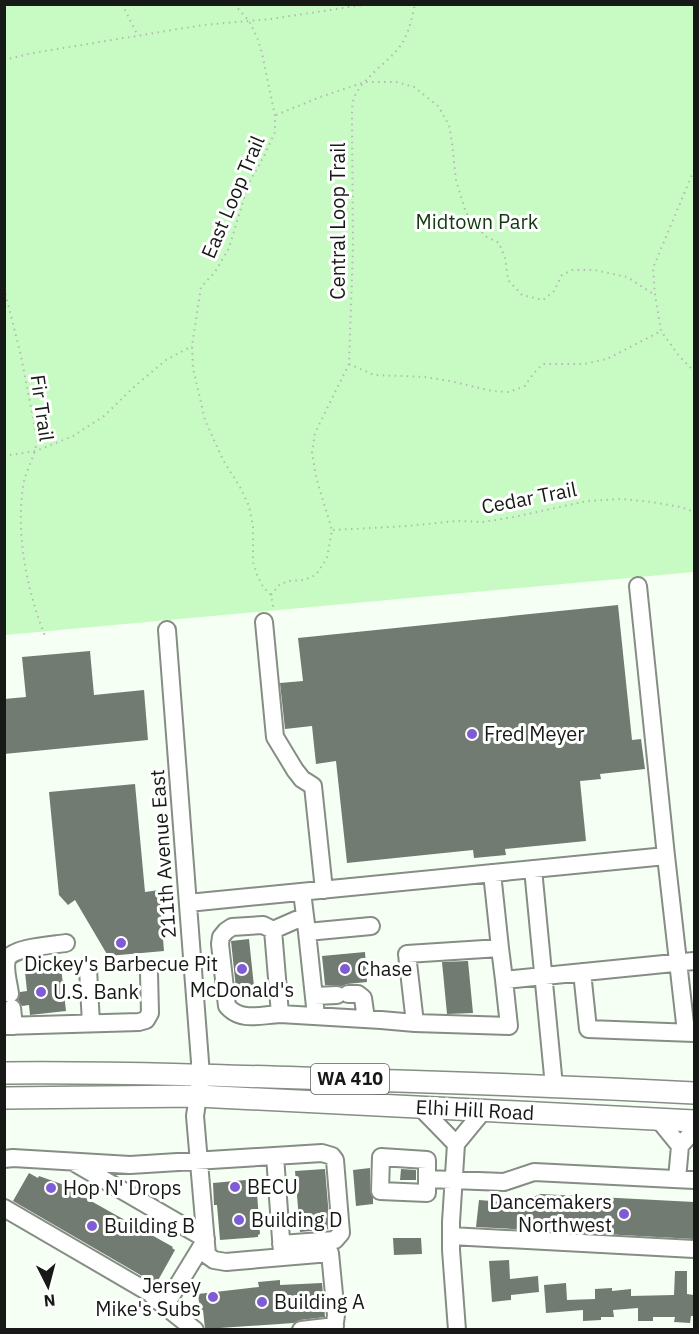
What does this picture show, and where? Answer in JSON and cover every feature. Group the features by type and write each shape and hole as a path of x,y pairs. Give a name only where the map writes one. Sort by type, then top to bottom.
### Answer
{"main road":[{"name":"Elhi Hill Road","path":"4,1073 201,1075 554,1086 694,1093"},
{"name":"Elhi Hill Road","path":"4,1098 198,1096 694,1121"}],"street":[{"path":"582,972 588,1029 690,1033 686,961 666,856 638,586"},
{"path":"269,618 275,737 294,770 313,786 324,890"},
{"name":"211th Avenue East","path":"167,630 201,1075 195,1116 206,1239"},
{"path":"188,903 666,856"},
{"path":"532,869 554,1086"},
{"path":"372,926 306,924 273,930 263,925 232,927 221,937 220,944 227,1006 231,1012 241,1017 280,1014 415,1023 508,1026 492,873"},
{"path":"302,892 316,1016"},
{"path":"273,930 280,1014"},
{"path":"66,943 20,950 10,955 6,961 11,1001 9,1026 146,1020 150,1013 149,973"},
{"path":"415,1023 406,954 500,948"},
{"path":"504,980 686,961"},
{"path":"88,969 91,1023"},
{"path":"314,996 358,994 363,998 366,1019"},
{"path":"420,1107 456,1144"},
{"path":"457,1329 451,1236 452,1181 456,1144 484,1110"},
{"path":"658,1119 680,1146"},
{"path":"677,1179 680,1146 694,1130"},
{"path":"4,1159 130,1165 322,1153 332,1156 335,1160 341,1233 335,1240 226,1262 214,1260 207,1255 206,1239"},
{"path":"274,1156 281,1251"},
{"path":"72,1161 206,1239"},
{"path":"427,1179 504,1182 534,1172 694,1180"},
{"path":"4,1208 150,1293 195,1329"},
{"path":"451,1236 694,1248"},
{"path":"165,1306 206,1239"},
{"path":"281,1251 330,1253 336,1314 335,1328 301,1329"}],"path":[{"path":"122,4 138,36"},
{"name":"East Loop Trail","path":"234,4 249,21 257,37 275,116 276,132 248,185 230,248 215,272 201,287 192,346 193,368 205,420 223,460 249,506 253,527 253,562 263,587 271,595 269,618"},
{"path":"4,60 33,52 203,25 271,20 369,4"},
{"path":"365,82 402,44 415,4"},
{"path":"275,116 365,82 396,82 414,87 438,106 449,125 456,180 466,213 485,236 499,243 506,258 508,280 522,296 543,300 555,291 562,275 572,270 594,270 627,277 655,295"},
{"name":"Central Loop Trail","path":"271,595 280,584 304,580 316,575 327,558 332,530 316,477 312,453 315,434 349,364 353,248 352,117 354,98 365,82"},
{"path":"694,170 653,268 661,331 694,372"},
{"name":"Fir Trail","path":"4,288 34,416 37,439 36,451 23,486 20,521 29,586 45,636"},
{"path":"349,364 374,375 425,377 492,391 509,392 525,386 543,364 584,364 607,359 661,331"},
{"path":"4,456 36,451 73,436 104,416 166,360 192,346"},
{"name":"Cedar Trail","path":"332,530 456,521 483,522 587,501 622,499 681,507 694,512"}],"green space":[{"name":"Midtown Park","path":"5,4 694,5 694,572 5,635"}],"building":[{"name":"Fred Meyer","path":"618,605 632,740 641,739 645,769 600,774 601,779 580,781 586,841 505,849 506,855 474,858 473,850 347,863 336,761 316,764 312,726 285,729 280,683 303,681 298,638"},
{"path":"90,651 94,695 144,690 148,740 4,754 4,699 26,697 22,657"},
{"path":"135,784 145,892 159,890 164,951 108,956 75,900 68,905 59,895 49,792"},
{"name":"McDonald's","path":"249,939 255,996 237,998 231,941"},
{"name":"Chase","path":"365,952 367,982 342,986 325,985 322,956"},
{"path":"468,961 473,1013 447,1014 442,962"},
{"name":"U.S. Bank","path":"61,967 66,1011 30,1015 29,1005 22,1006 18,1000 20,992 27,991 25,972"},
{"path":"370,1168 370,1191 373,1204 356,1206 353,1170"},
{"path":"325,1169 330,1229 300,1232 295,1171"},
{"path":"401,1169 416,1170 416,1180 400,1180"},
{"name":"Building B","path":"29,1173 38,1178 39,1176 67,1186 173,1247 175,1250 156,1284 13,1201"},
{"name":"Building D","path":"256,1179 260,1234 258,1237 220,1240 213,1183"},
{"path":"541,1194 694,1202 694,1239 476,1227 479,1200 515,1203"},
{"path":"393,1238 421,1238 422,1254 394,1255"},
{"path":"509,1260 510,1279 538,1276 539,1292 511,1295 511,1300 492,1302 489,1261"},
{"path":"675,1271 687,1271 687,1294 694,1295 694,1316 691,1316 690,1323 674,1322 675,1317 653,1317 653,1321 638,1321 638,1308 613,1310 614,1317 583,1321 583,1310 546,1313 544,1285 566,1283 567,1300 595,1299 595,1289 612,1288 612,1291 631,1289 631,1296 674,1295"},
{"name":"Building A","path":"280,1280 280,1285 322,1283 325,1317 300,1320 294,1323 205,1329 198,1294 259,1287 258,1282"}],"place":[{"name":"Fred Meyer","path":"472,734"},
{"name":"Dickey's Barbecue Pit","path":"121,943"},
{"name":"McDonald's","path":"242,969"},
{"name":"Chase","path":"345,969"},
{"name":"U.S. Bank","path":"41,992"},
{"name":"BECU","path":"235,1187"},
{"name":"Hop N' Drops","path":"51,1188"},
{"name":"Dancemakers Northwest","path":"624,1214"},
{"name":"Building D","path":"239,1220"},
{"name":"Building B","path":"92,1226"},
{"name":"Jersey Mike's Subs","path":"213,1297"},
{"name":"Building A","path":"262,1302"}]}
